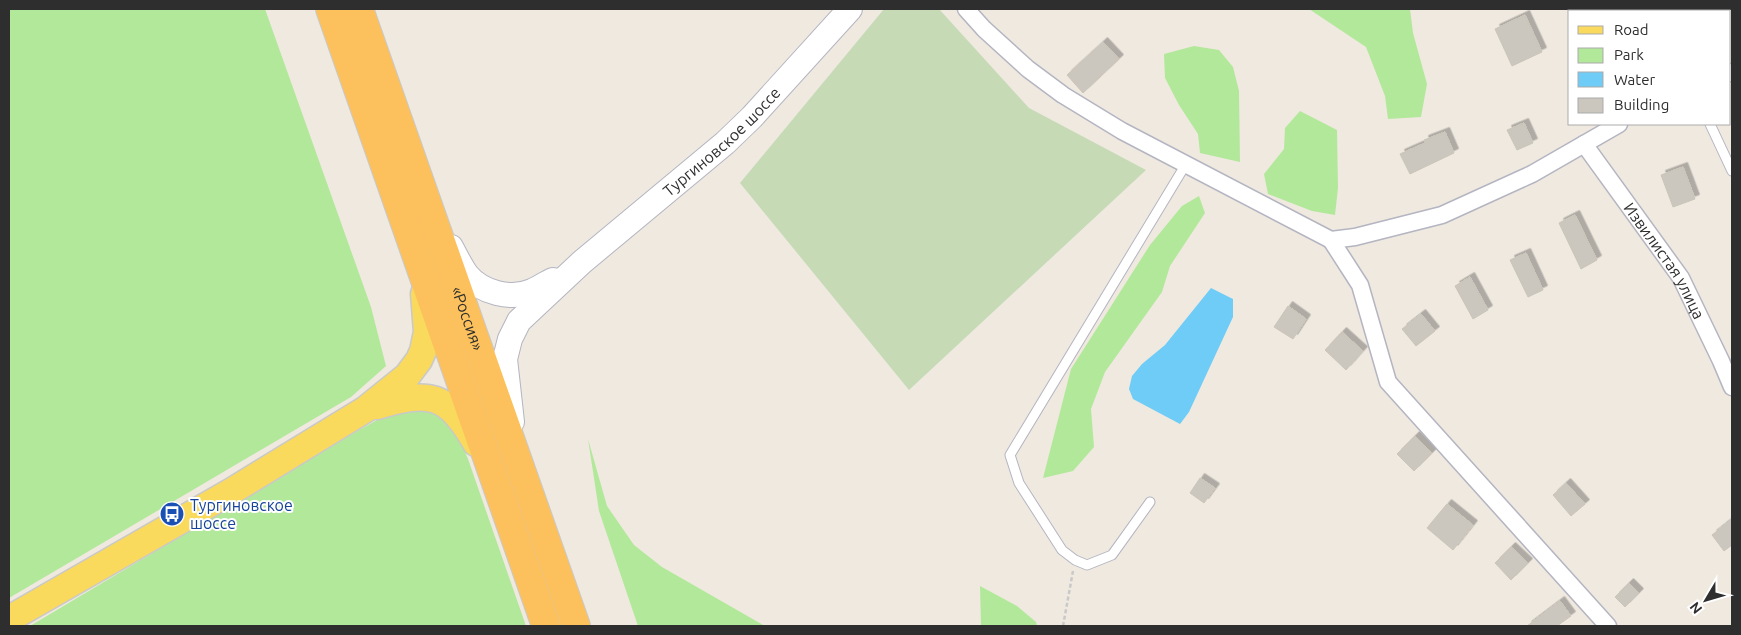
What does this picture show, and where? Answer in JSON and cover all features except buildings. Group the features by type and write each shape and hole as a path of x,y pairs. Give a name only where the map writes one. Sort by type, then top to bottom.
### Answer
{"highway":[{"name":"«Россия»","path":"330,9 546,626"},
{"name":"«Россия»","path":"359,9 576,626"}],"main road":[{"name":"Тургиновское шоссе","path":"517,458 505,372 505,358 507,345 524,316 582,262 752,117 850,9"},
{"name":"Тургиновское шоссе","path":"428,206 467,274 474,281 492,291 512,295 532,291 582,262"},
{"path":"9,619 232,492 366,409 407,376 414,368 423,351 428,332 422,271"},
{"path":"366,409 411,397 430,398 442,403 462,419 490,467"}],"street":[{"path":"966,9 984,29 1028,69 1063,95 1122,131 1331,240 1360,285 1388,382 1608,626"},
{"path":"1331,240 1355,237 1442,216 1532,174 1617,125"},
{"name":"Извилистая улица","path":"1584,144 1681,278 1732,387"}],"lane":[{"path":"1710,125 1732,171"},
{"path":"1150,502 1112,555 1087,565 1075,560 1062,550 1019,483 1010,455 1186,164"}],"path":[{"path":"1063,626 1075,560"}],"green space":[{"path":"9,9 265,9 371,307 386,366 351,397 9,598"},
{"path":"884,9 939,9 1029,108 1146,170 909,390 740,183"},
{"path":"1309,9 1410,9 1413,33 1427,84 1421,117 1388,119 1385,96 1366,47"},
{"path":"1194,46 1219,50 1233,67 1239,91 1240,162 1200,153 1198,134 1179,105 1165,78 1164,54"},
{"path":"1300,111 1337,130 1338,188 1335,215 1312,211 1268,194 1264,174 1284,149 1285,128"},
{"path":"1199,196 1205,213 1170,266 1162,292 1105,372 1091,409 1094,447 1073,471 1043,478 1071,369 1150,245 1182,206"},
{"path":"430,407 455,427 526,626 30,626 397,409"},
{"path":"588,439 607,506 634,545 662,567 765,626 638,626 599,511"},
{"path":"980,586 1017,606 1036,622 1037,626 981,626"}],"water":[{"path":"1211,288 1233,299 1233,317 1189,412 1180,424 1133,399 1129,389 1132,376 1142,364 1165,345"}],"place":[{"name":"Тургиновское шоссе","path":"172,514"}]}
